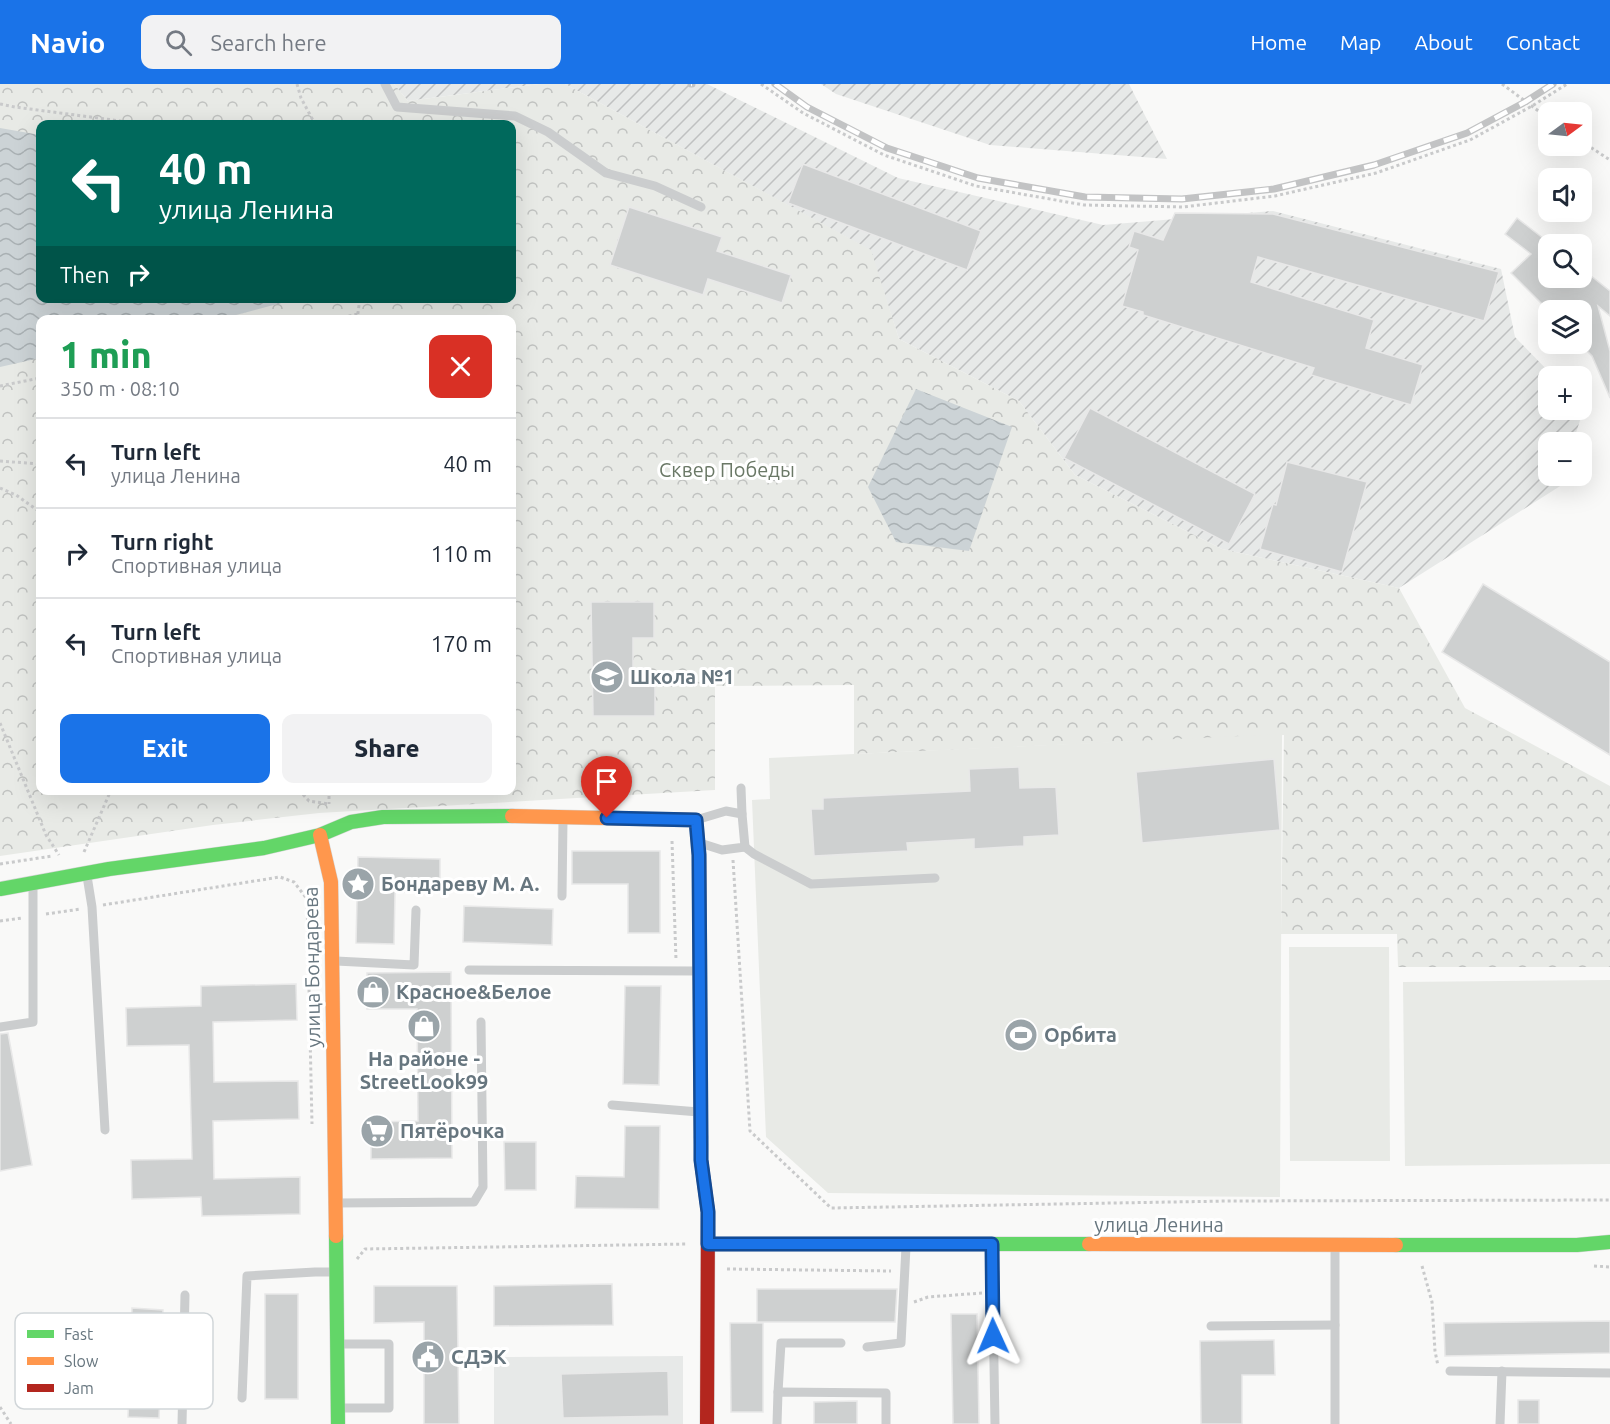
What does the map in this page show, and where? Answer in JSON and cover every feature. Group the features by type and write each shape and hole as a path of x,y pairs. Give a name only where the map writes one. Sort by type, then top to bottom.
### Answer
{"street":[{"path":"0,889 109,869 264,848 320,835 351,822 383,818 531,816 696,820 701,1160 708,1212 707,1424"},
{"name":"улица Бондарева","path":"320,835 331,882 338,1424"},
{"name":"улица Ленина","path":"708,1244 1577,1245 1610,1242"}],"lane":[{"path":"385,84 397,107 515,116 548,132 606,173 655,186 701,207"},
{"path":"741,788 746,848"},
{"path":"696,820 726,811 742,814"},
{"path":"561,896 563,817"},
{"path":"698,843 722,850 746,848 811,884 935,878"},
{"path":"87,873 92,907 105,1130"},
{"path":"0,1026 33,1022 33,883"},
{"path":"333,962 414,965 416,910"},
{"path":"469,970 700,970"},
{"path":"335,1203 474,1202 483,1187 481,1022"},
{"path":"612,1105 701,1112"},
{"path":"867,1347 901,1343 906,1244"},
{"path":"992,1244 995,1424"},
{"path":"1335,1245 1335,1424"},
{"path":"242,1398 247,1276 335,1272"},
{"path":"185,1295 185,1313"},
{"path":"1211,1326 1335,1325"},
{"path":"777,1424 781,1343 841,1343"},
{"path":"337,1344 389,1344 389,1408 338,1408"},
{"path":"1450,1371 1610,1372"},
{"path":"1500,1424 1502,1371"},
{"path":"778,1392 886,1393 886,1424"},
{"path":"182,1409 182,1424"}],"path":[{"path":"297,84 301,98 313,120"},
{"path":"761,84 803,113 884,155 976,186 1084,205 1183,207 1275,196 1376,173 1470,140 1567,84"},
{"path":"1502,84 1538,110"},
{"path":"0,104 113,120"},
{"path":"1592,148 1610,160"},
{"path":"354,315 358,314 359,303"},
{"path":"0,386 36,379"},
{"path":"0,461 36,464"},
{"path":"0,488 16,495 36,509"},
{"path":"0,723 46,835 58,855"},
{"path":"84,852 109,795"},
{"path":"304,795 309,801 330,804 329,795"},
{"path":"672,819 677,971"},
{"path":"732,849 750,1131 831,1208 1228,1201 1610,1200"},
{"path":"0,921 280,877 294,882 307,899 312,1130"},
{"path":"335,1272 347,1272 365,1249 708,1244"},
{"path":"727,1269 905,1271"},
{"path":"1426,1280 1431,1302 1439,1370 1450,1371"},
{"path":"928,1297 993,1293"},
{"path":"0,1407 11,1424"}],"shaded area":[{"path":"394,84 540,84 408,101"},
{"path":"565,84 707,84 898,178 1103,225 1273,211 1501,269 1515,337 1543,366 1538,366 1538,420 1580,420 1576,432 1538,432 1538,486 1560,486 1399,588 1222,549 1075,475 1019,401 899,339 870,250"},
{"path":"821,84 1129,84 1167,159 990,145 836,94"},
{"path":"683,1356 683,1424 494,1424 494,1357"}],"green space":[{"name":"Сквер Победы","path":"0,84 394,84 408,101 540,84 565,84 871,250 899,339 1019,401 1075,475 1222,549 1399,588 1465,708 1610,786 1610,967 1398,967 1397,934 1281,934 1284,735 854,754 854,685 715,686 715,790 319,813 213,825 0,856"},
{"name":"Орбита","path":"1282,734 1280,1197 828,1193 766,1137 752,800 770,799 769,758"},
{"path":"1289,947 1389,947 1390,1161 1290,1161"},
{"path":"1610,980 1610,1164 1405,1166 1403,982"}],"water":[{"path":"0,128 36,134 36,303 281,303 236,315 36,315 36,359 0,367"},
{"path":"916,389 1012,427 969,551 896,542 868,487"}],"building":[{"path":"803,164 981,231 967,270 788,203"},
{"path":"629,207 722,237 717,251 791,275 782,303 708,279 703,295 610,265"},
{"path":"1175,213 1273,214 1499,272 1484,321 1258,257 1251,282 1374,320 1366,348 1423,365 1411,405 1311,375 1314,368 1143,315 1143,312 1122,306 1138,250 1129,247 1134,231 1163,240"},
{"path":"1517,218 1538,234 1538,288 1592,288 1592,277 1610,291 1610,316 1598,306 1610,351 1610,398 1590,354 1592,354 1592,300 1538,300 1511,273 1531,254 1505,234"},
{"path":"1090,408 1255,494 1229,544 1064,458"},
{"path":"1287,462 1367,482 1342,572 1260,549 1273,504 1276,505"},
{"path":"1483,584 1610,662 1610,755 1442,652"},
{"path":"591,602 654,602 654,638 633,638 633,679 655,678 655,716 593,716"},
{"path":"1274,759 1280,830 1142,843 1136,772"},
{"path":"1019,767 1020,788 1056,787 1059,835 1024,837 1024,846 974,849 974,839 907,843 908,851 814,856 811,809 823,809 823,798 970,791 969,769"},
{"path":"572,851 660,851 660,933 628,933 628,884 572,884"},
{"path":"358,857 440,859 440,893 395,892 394,944 356,943"},
{"path":"464,906 553,909 552,945 463,942"},
{"path":"451,972 452,1158 371,1159 371,1122 418,1121 417,1009 367,1009 367,973"},
{"path":"296,984 297,1020 213,1022 214,1082 298,1081 299,1119 213,1121 214,1179 300,1177 300,1214 202,1216 201,1197 132,1199 131,1160 192,1159 189,1045 127,1046 126,1008 201,1006 201,986"},
{"path":"625,986 661,986 659,1085 623,1084"},
{"path":"8,1033 32,1165 0,1171 0,1034"},
{"path":"625,1126 660,1126 659,1209 575,1208 576,1176 624,1177"},
{"path":"504,1142 536,1142 536,1190 505,1190"},
{"path":"612,1284 613,1325 494,1326 494,1286"},
{"path":"374,1286 457,1286 459,1424 424,1424 424,1322 374,1323"},
{"path":"757,1289 897,1289 895,1322 757,1322"},
{"path":"265,1294 298,1294 298,1399 265,1399"},
{"path":"132,1308 163,1310 163,1313 132,1313"},
{"path":"951,1314 977,1314 979,1424 953,1424"},
{"path":"1610,1321 1610,1353 1445,1356 1444,1323"},
{"path":"730,1323 763,1323 763,1412 731,1412"},
{"path":"1274,1340 1275,1375 1242,1375 1242,1424 1201,1424 1200,1341"},
{"path":"668,1371 669,1416 563,1418 561,1374"},
{"path":"1518,1400 1539,1400 1539,1424 1518,1424"},
{"path":"857,1401 857,1424 814,1424 814,1402"},
{"path":"128,1409 159,1409 159,1418 128,1417"}],"railway":[{"path":"775,84 807,107 887,148 978,178 1085,197 1182,199 1274,189 1374,165 1467,133 1553,84"}],"traffic: fast":[{"path":"0,889 109,869 264,848 320,835 351,822 383,817 512,816"},
{"path":"336,1236 338,1424"},
{"path":"1396,1245 1577,1245 1610,1242"},
{"path":"708,1244 1089,1244"}],"traffic: slow":[{"path":"512,816 696,820 699,855 701,1137"},
{"path":"320,835 331,882 336,1236"},
{"path":"1089,1244 1396,1245"}],"traffic: jam":[{"path":"701,1137 701,1160 708,1212 707,1424"}],"place":[{"name":"Школа №1","path":"607,677"},
{"name":"Бондареву М. А.","path":"358,884"},
{"name":"Красное&Белое","path":"373,992"},
{"name":"На районе - StreetLook99","path":"424,1026"},
{"name":"Орбита","path":"1021,1035"},
{"name":"Пятёрочка","path":"377,1131"},
{"name":"СДЭК","path":"428,1357"}],"route":[{"path":"607,818 696,820 699,855 701,1160 708,1212 708,1244 992,1244 993,1336"}]}
